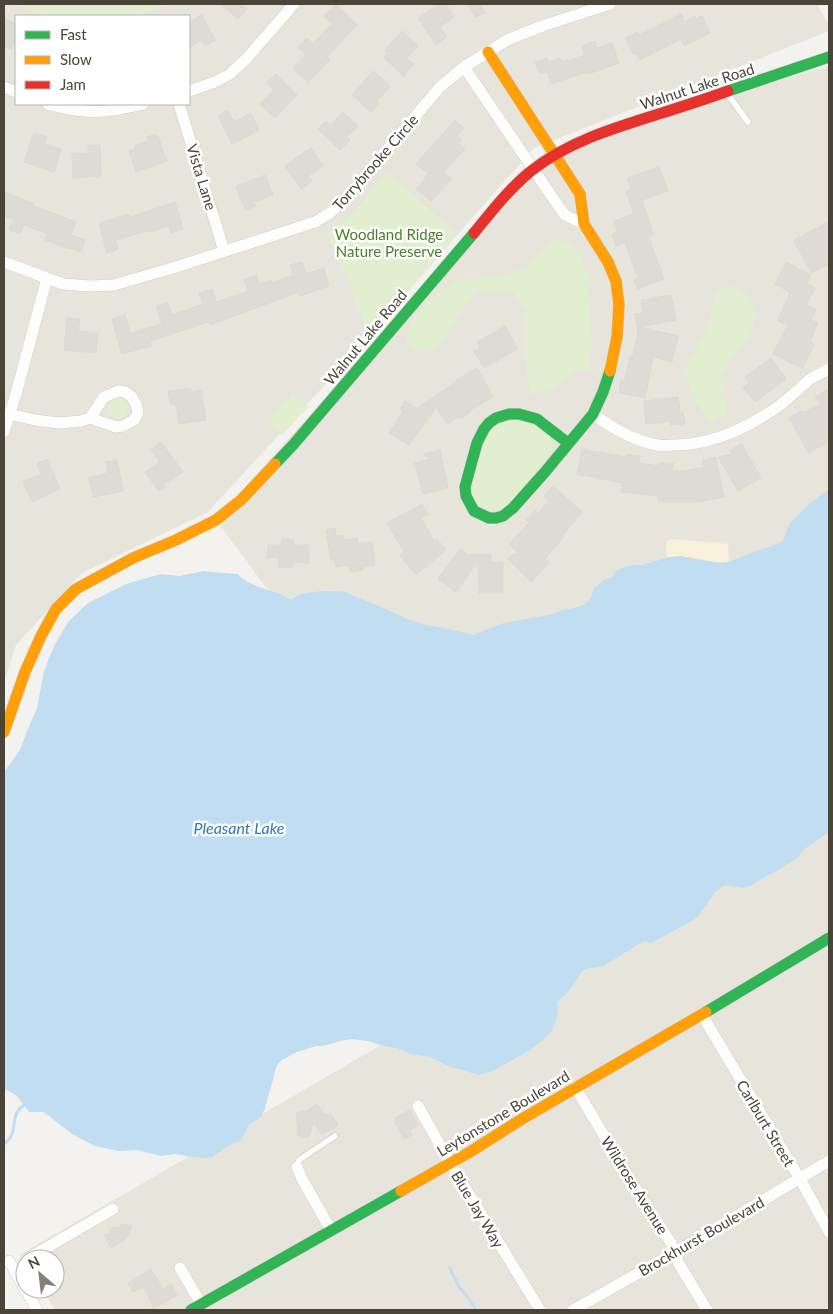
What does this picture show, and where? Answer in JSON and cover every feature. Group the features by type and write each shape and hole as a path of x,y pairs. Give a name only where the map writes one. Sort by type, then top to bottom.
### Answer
{"street":[{"path":"190,91 215,82 230,74 247,58 294,4"},
{"name":"Torrybrooke Circle","path":"4,262 63,284 114,285 315,222 330,213 346,197 440,87 464,67 509,39 610,4"},
{"path":"488,52 580,194 584,224 608,262 616,281 619,305 617,337 612,365 593,414 514,508 503,516 496,518 489,518 474,511 466,496 465,487 477,443 489,423 496,418 508,414 519,414 537,419 568,443"},
{"name":"Walnut Lake Road","path":"4,732 25,672 56,608 76,589 98,576 216,520 241,500 293,445 498,204 534,168 554,154 593,135 829,57"},
{"path":"464,67 565,215 584,224"},
{"path":"52,105 67,109 98,112 139,105"},
{"name":"Vista Lane","path":"179,105 224,251"},
{"path":"4,431 16,394 47,278"},
{"path":"593,414 611,427 632,437 658,445 710,442 739,430 771,412 811,379 829,369"},
{"path":"9,414 59,423 81,421 90,418"},
{"name":"Leytonstone Boulevard","path":"196,1307 450,1163 575,1087 702,1015 796,956 828,942"},
{"name":"Carlburt Street","path":"702,1015 800,1178 829,1232"},
{"name":"Wildrose Avenue","path":"575,1087 670,1243 679,1264 707,1310"},
{"name":"Blue Jay Way","path":"418,1106 450,1163 540,1310"},
{"name":"Brockhurst Boulevard","path":"573,1310 829,1161"},
{"path":"297,1167 305,1185 331,1230"},
{"path":"45,1249 114,1209"},
{"path":"7,1261 37,1310"},
{"path":"180,1268 196,1307"}],"lane":[{"path":"726,92 748,122"},
{"path":"297,1167 299,1160 335,1136"}],"shaded area":[{"path":"4,4 14,4 42,15 15,15 15,105 190,105 190,15 142,15 170,4 817,4 829,25 829,31 534,148 457,235 387,172 352,216 328,233 370,336 208,512 82,573 16,645 4,682"},
{"path":"829,66 829,523 370,728 216,520 498,204 554,154 593,135"},
{"path":"829,785 829,1310 55,1310 48,1299 65,1299 65,1249 30,1249"}],"green space":[{"path":"14,4 170,4 142,15 42,15"},
{"name":"Woodland Ridge Nature Preserve","path":"387,172 457,235 370,336 328,233 352,216"},
{"path":"562,240 578,250 587,277 592,346 589,370 574,372 554,387 531,395 527,378 525,310 513,292 476,292 437,349 416,350 406,341 411,321 436,294 459,279 506,275 527,266 549,244"},
{"path":"734,286 745,292 756,313 751,334 720,375 727,414 711,423 694,400 684,370 709,326 716,290"},
{"path":"293,393 308,407 282,435 267,421"},
{"path":"114,399 122,399 128,405 128,413 122,419 114,419 108,413 108,405"},
{"path":"504,421 529,421 550,437 553,445 552,452 506,508 492,511 476,505 471,492 486,436 490,430"}],"sand":[{"path":"668,540 728,544 729,562 716,562 689,557 667,558 666,545"}],"water":[{"name":"Pleasant Lake","path":"829,489 829,832 803,850 798,858 750,886 743,888 723,886 715,892 695,919 651,943 644,941 603,966 582,971 570,990 557,1002 558,1015 551,1032 528,1051 493,1071 478,1075 450,1067 425,1056 410,1054 397,1048 352,1039 297,1052 277,1065 261,1117 249,1125 240,1141 231,1144 212,1157 203,1158 175,1154 161,1156 137,1150 119,1151 95,1146 72,1134 43,1112 29,1112 17,1096 4,1088 4,772 20,750 37,708 44,671 55,644 69,621 88,603 126,584 161,574 179,576 204,571 238,574 247,582 289,599 316,592 345,592 404,618 426,625 473,635 504,623 549,615 579,607 591,598 594,588 605,579 612,578 614,572 624,567 681,556 723,563 780,543 793,520"}],"building":[{"path":"221,4 240,4 247,9 238,19"},
{"path":"336,4 357,25 327,57 330,59 308,83 293,68 306,54 298,47 307,38 313,44 332,24 324,16"},
{"path":"440,4 446,4 454,17 440,27 447,37 436,45 418,18"},
{"path":"468,4 480,4 485,13 475,17"},
{"path":"681,14 684,22 695,16 696,19 702,16 710,33 684,46 681,39 639,60 636,53 634,55 625,38 638,32 639,35"},
{"path":"202,15 215,40 205,46 202,40 190,47 190,21"},
{"path":"4,18 15,24 15,41 11,49 4,46"},
{"path":"402,31 418,46 407,58 414,64 405,74 405,77 384,58 388,53 385,50"},
{"path":"595,41 597,48 612,43 619,63 551,84 547,72 539,74 535,62 547,58 548,62 560,58 562,61 568,59 569,61 585,55 582,46"},
{"path":"373,71 390,86 377,101 379,103 371,112 352,95"},
{"path":"276,74 297,95 275,118 260,104 274,90 267,83"},
{"path":"228,110 234,122 251,113 259,130 232,144 218,116"},
{"path":"343,112 358,126 347,137 350,140 340,150 318,129 326,121 330,125"},
{"path":"455,120 464,128 457,136 462,140 458,143 465,149 444,172 452,179 431,201 416,189 428,173 416,164"},
{"path":"34,133 47,137 44,144 61,149 54,172 24,162"},
{"path":"157,134 167,161 136,172 129,151 136,148 135,146 148,141 147,137"},
{"path":"100,145 101,176 73,178 72,154 88,153 88,146"},
{"path":"311,148 323,166 308,176 312,181 301,189 285,166"},
{"path":"659,167 668,191 642,200 653,234 648,235 664,279 638,289 634,280 638,278 625,243 616,246 612,234 618,232 614,221 634,214 626,191 631,189 627,178"},
{"path":"265,175 273,195 254,202 256,206 245,210 236,186"},
{"path":"4,192 76,222 71,235 85,240 81,252 45,240 48,234 24,225 20,234 9,230 13,220 4,216"},
{"path":"175,202 183,229 171,233 169,226 116,240 118,249 107,253 99,223 130,214 130,217"},
{"path":"829,222 829,264 811,273 794,240"},
{"path":"302,262 306,274 324,268 329,286 300,296 299,292 210,325 209,322 150,341 151,346 122,354 112,319 125,315 130,333 162,324 156,306 168,303 172,315 203,304 199,293 212,289 216,302 248,291 244,280 256,275 259,284 271,280 272,283 293,275 290,265"},
{"path":"786,262 811,275 807,284 815,288 806,305 816,309 811,320 818,323 810,342 814,344 802,368 773,354 788,325 778,321 790,292 775,284"},
{"path":"671,295 676,320 640,327 678,336 672,362 653,357 645,398 619,393 621,380 625,380 630,356 633,356 638,333 635,314 643,313 641,300"},
{"path":"67,318 80,319 78,331 98,333 96,353 64,350"},
{"path":"505,326 518,349 484,368 474,351 480,348 477,342"},
{"path":"771,358 786,379 755,402 743,387 749,382 745,377"},
{"path":"477,368 493,397 470,410 471,412 460,419 459,417 447,424 436,407 409,445 389,433 403,411 400,409 405,401 418,409 456,380"},
{"path":"190,388 191,392 201,390 206,420 179,424 176,405 171,405 168,391"},
{"path":"829,389 829,441 809,453 789,418 820,404 815,397"},
{"path":"678,397 680,412 683,412 685,424 671,425 671,421 646,424 644,401"},
{"path":"161,442 183,472 164,484 166,487 159,491 145,472 160,462 151,449"},
{"path":"742,444 761,478 738,491 718,457 732,454 730,450"},
{"path":"582,449 626,457 626,454 640,456 639,463 659,466 659,463 673,463 672,471 704,467 703,460 716,457 724,497 698,502 658,502 658,496 621,492 622,483 577,474"},
{"path":"440,450 448,488 423,494 415,463 431,459 423,454"},
{"path":"47,459 60,489 32,502 23,482 41,474 37,464"},
{"path":"117,460 123,491 93,497 89,478 108,473 106,462"},
{"path":"553,486 582,512 545,559 549,563 531,582 508,559 513,554 519,554 509,544 529,523 526,520 535,510 538,513 549,501 544,496"},
{"path":"422,504 428,514 421,518 434,541 437,539 446,550 416,575 400,555 404,552 387,523"},
{"path":"335,528 336,536 343,535 344,540 357,538 358,544 372,542 375,565 363,567 363,570 350,572 349,565 336,567 335,560 331,560 326,530"},
{"path":"282,539 294,539 294,545 309,545 309,563 293,562 292,568 278,567 279,558 267,558 268,545 281,545"},
{"path":"460,549 468,555 491,554 491,562 503,562 503,593 479,593 478,561 456,592 438,579"},
{"path":"317,1104 325,1115 330,1113 338,1125 322,1135 313,1122 309,1138 297,1135 297,1113 307,1111"},
{"path":"410,1110 418,1125 409,1130 412,1135 404,1139 395,1122 397,1121 395,1118"},
{"path":"123,1224 132,1226 129,1234 124,1241 111,1248 104,1235 110,1233 110,1229 117,1228"},
{"path":"151,1269 163,1289 171,1284 177,1295 154,1308 143,1287 133,1292 128,1283"}],"waterway":[{"path":"4,1144 12,1135 16,1114 24,1105"},
{"path":"450,1268 459,1287 476,1310"}],"traffic: fast":[{"path":"728,91 829,57"},
{"path":"275,464 474,233"},
{"path":"568,443 537,419 519,414 509,414 496,418 489,423 477,443 465,487 466,496 474,511 489,518 496,518 503,516 513,508 593,414 610,371"},
{"path":"706,1012 829,938"},
{"path":"191,1310 401,1191"}],"traffic: slow":[{"path":"488,52 580,194 584,224 608,262 616,281 619,305 617,337 610,371"},
{"path":"4,732 25,672 41,636 56,609 76,589 133,558 176,540 216,520 241,500 275,464"},
{"path":"401,1191 706,1012"}],"traffic: jam":[{"path":"474,233 515,185 531,171 561,151 594,136 728,91"}]}
